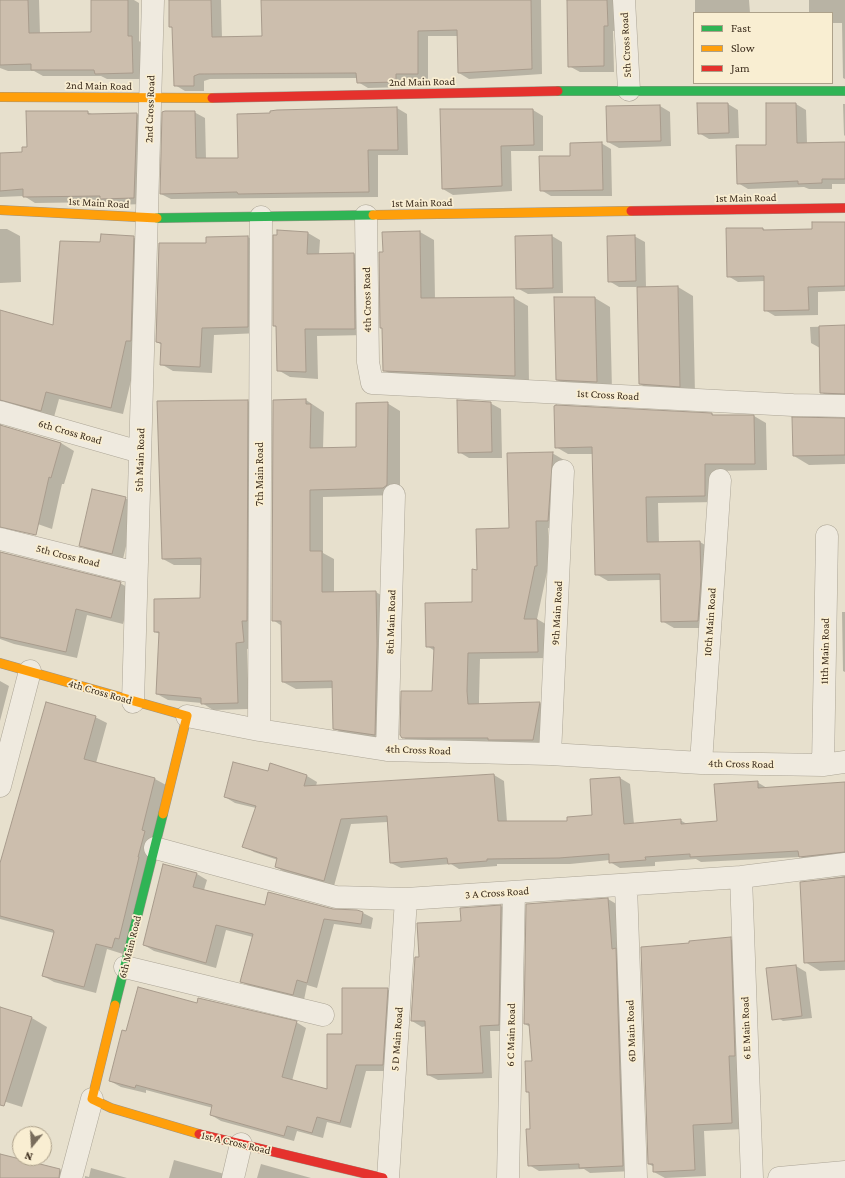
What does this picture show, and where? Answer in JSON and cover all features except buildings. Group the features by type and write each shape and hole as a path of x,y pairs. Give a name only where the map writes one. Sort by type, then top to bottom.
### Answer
{"street":[{"name":"2nd Cross Road","path":"147,218 153,0"},
{"name":"5th Cross Road","path":"624,0 628,90"},
{"name":"2nd Main Road","path":"0,97 150,99 628,90 845,91"},
{"name":"1st Main Road","path":"0,210 147,218 845,208"},
{"name":"4th Cross Road","path":"366,216 368,362 372,383"},
{"name":"7th Main Road","path":"259,730 261,217"},
{"name":"5th Main Road","path":"133,702 147,218"},
{"name":"1st Cross Road","path":"372,383 793,405 845,406"},
{"name":"6th Cross Road","path":"0,412 140,452"},
{"name":"9th Main Road","path":"550,754 563,471"},
{"name":"10th Main Road","path":"701,763 720,480"},
{"name":"8th Main Road","path":"387,750 394,494"},
{"name":"11th Main Road","path":"823,765 827,536"},
{"name":"5th Cross Road","path":"0,539 136,573"},
{"name":"4th Cross Road","path":"0,662 133,702 188,716 259,730 387,750 550,754 701,763 823,765 845,762"},
{"path":"0,786 30,671"},
{"name":"6th Main Road","path":"71,1178 188,716"},
{"name":"3 A Cross Road","path":"155,848 336,897 406,899 741,877 845,864"},
{"name":"6 E Main Road","path":"741,877 752,1178"},
{"name":"6D Main Road","path":"626,885 636,1178"},
{"name":"6 C Main Road","path":"508,1178 514,892"},
{"name":"5 D Main Road","path":"388,1178 406,899"},
{"path":"125,967 324,1015"},
{"name":"1st A Cross Road","path":"92,1099 111,1108 182,1130 383,1178"},
{"path":"234,1178 241,1144"},
{"path":"779,1178 845,1172"}],"traffic: fast":[{"path":"558,91 845,91"},
{"path":"157,218 373,215"},
{"path":"115,1005 163,814"}],"traffic: slow":[{"path":"0,97 212,98"},
{"path":"0,210 157,218"},
{"path":"373,215 631,211"},
{"path":"0,663 187,716 163,814"},
{"path":"115,1005 92,1099 111,1108 199,1134"}],"traffic: jam":[{"path":"212,98 558,91"},
{"path":"631,211 845,208"},
{"path":"199,1134 383,1178"}]}
